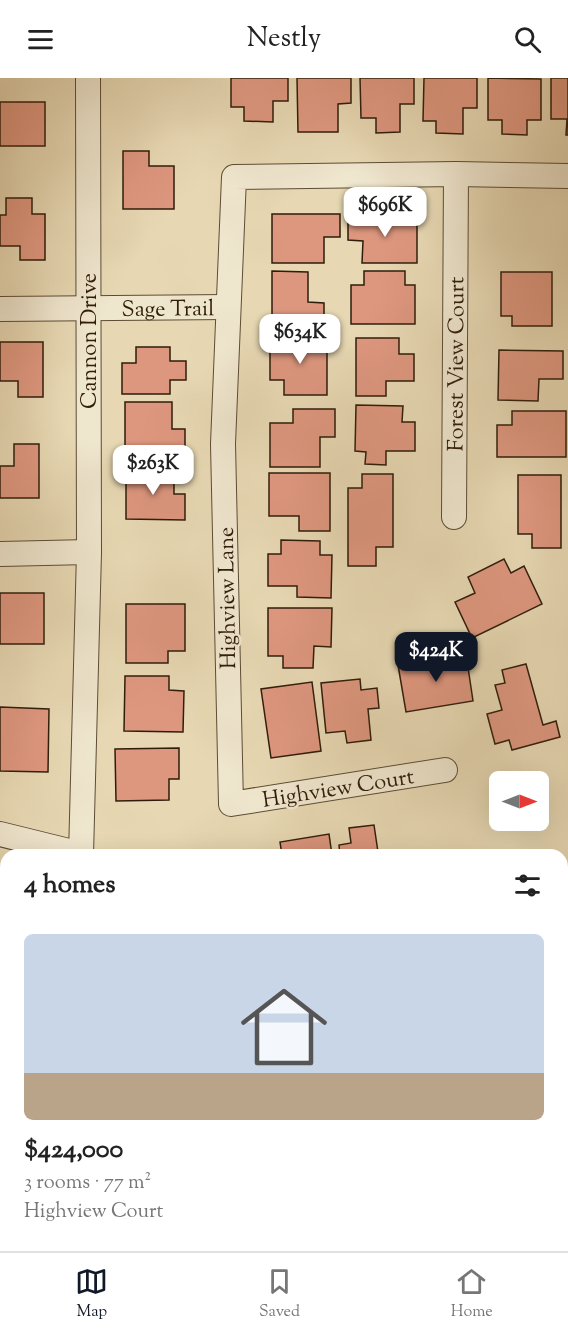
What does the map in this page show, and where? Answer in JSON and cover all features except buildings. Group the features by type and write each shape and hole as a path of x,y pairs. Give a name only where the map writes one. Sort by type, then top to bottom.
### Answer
{"street":[{"name":"Cannon Drive","path":"81,849 89,552 88,78"},
{"path":"456,174 568,176"},
{"name":"Highview Lane","path":"231,804 223,444 234,177 456,174"},
{"name":"Forest View Court","path":"454,518 456,174"},
{"name":"Sage Trail","path":"0,309 228,307"},
{"path":"0,554 89,552"},
{"name":"Highview Court","path":"231,804 445,771"},
{"path":"0,834 58,849"}]}
